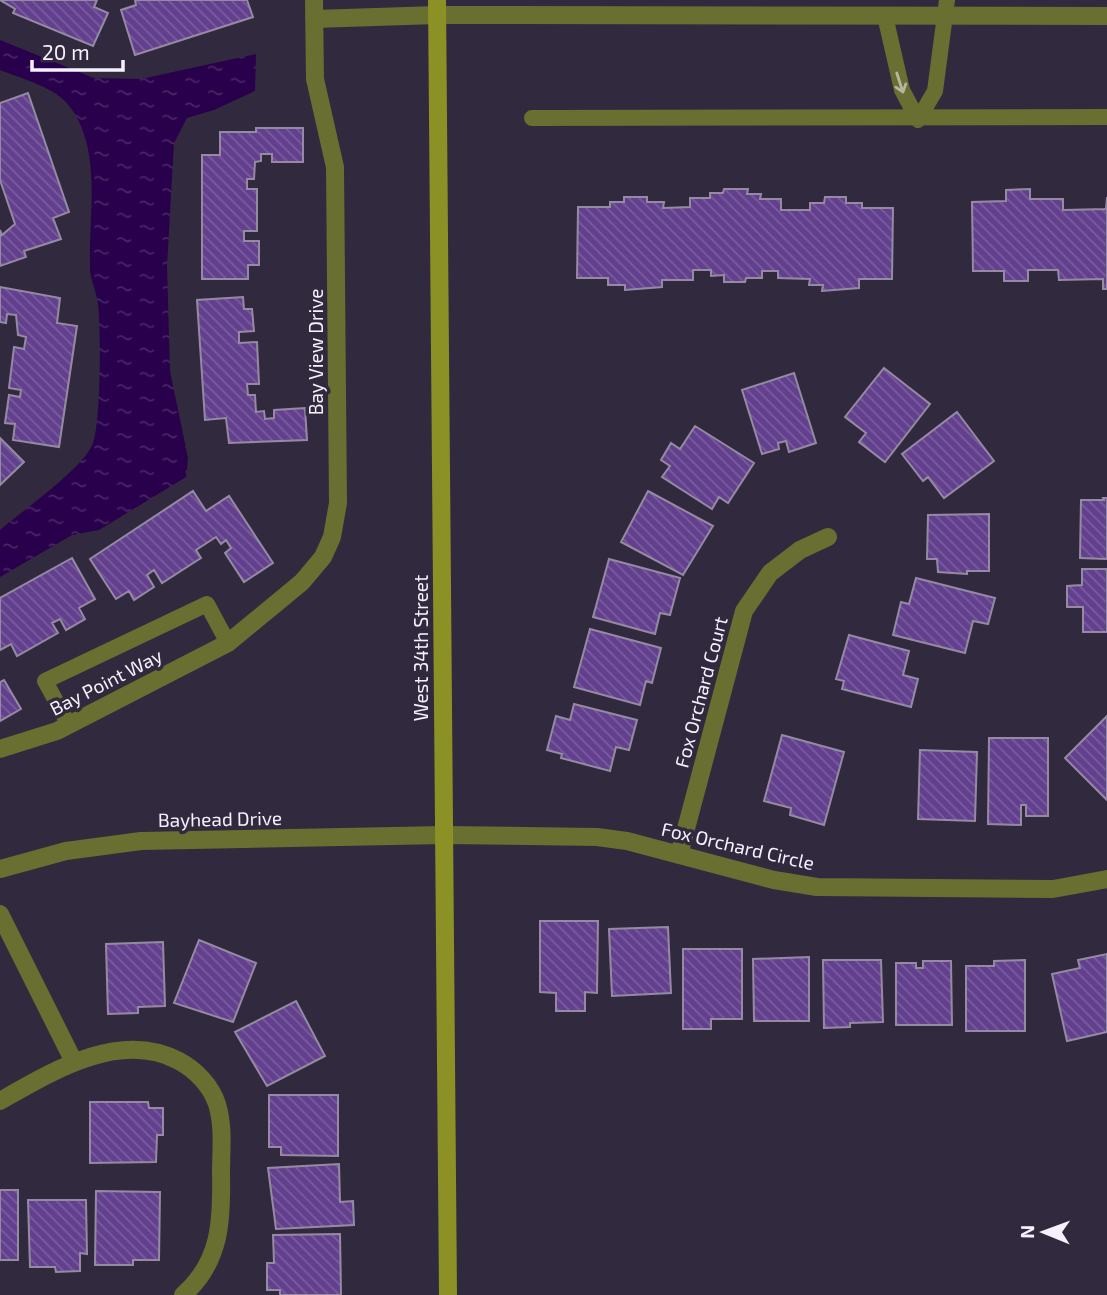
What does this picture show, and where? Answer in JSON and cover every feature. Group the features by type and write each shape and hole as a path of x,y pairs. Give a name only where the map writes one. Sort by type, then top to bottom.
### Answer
{"street":[{"name":"Bay View Drive","path":"228,643 309,574 323,557 335,525 338,503 335,167 316,92 314,0"},
{"path":"314,19 437,7 885,16 947,8 1107,16"},
{"name":"West 34th Street","path":"437,7 448,1295"},
{"name":"Fox Orchard Court","path":"679,855 744,611 770,573 800,550 828,537"},
{"name":"Bay Point Way","path":"0,749 34,740 69,724 228,643"},
{"name":"Fox Orchard Circle","path":"443,835 597,837 783,882 817,887 1053,889 1107,879"},
{"name":"Bayhead Drive","path":"0,869 65,850 133,842 443,835"},
{"path":"0,914 74,1062"},
{"path":"0,1101 74,1062 106,1054 140,1051 165,1054 187,1066 214,1096 222,1133 222,1224 219,1239 200,1278 183,1295"}],"lane":[{"path":"918,120 935,91 947,8"},
{"path":"885,16 902,90 918,120"},
{"path":"532,118 918,120 1107,117"},
{"path":"69,724 45,681 207,604 228,643"}],"water":[{"path":"0,40 94,78 141,79 256,54 255,91 214,110 187,118 174,143 167,266 170,371 188,458 186,477 99,530 72,535 0,577 0,530 65,477 93,443 98,415 100,354 98,304 90,268 92,185 87,144 80,124 64,100 38,84 0,70"}],"building":[{"path":"0,0 97,0 94,7 108,13 93,46 13,13 15,9"},
{"path":"135,0 247,0 253,17 135,55 121,10 136,5"},
{"path":"28,93 69,212 53,218 61,239 24,251 26,257 0,266 0,230 2,235 15,224 0,180 0,103"},
{"path":"256,128 303,128 303,162 272,162 272,154 261,154 261,161 255,162 254,179 247,179 247,189 257,189 257,231 244,231 244,241 259,241 259,265 248,265 248,279 202,279 202,155 220,155 220,132 256,132"},
{"path":"724,189 748,189 747,194 761,194 760,199 781,199 781,210 810,210 810,203 824,203 825,197 846,197 846,203 862,203 862,208 893,208 892,279 859,279 859,288 822,291 823,285 809,285 810,279 778,278 778,271 762,271 762,278 746,278 745,282 724,282 724,275 711,276 711,270 693,270 693,280 662,280 662,287 625,290 625,285 608,285 608,278 577,278 578,207 610,207 610,202 624,202 624,197 647,197 647,202 664,202 663,208 690,207 690,198 710,198 710,193 723,193"},
{"path":"1030,189 1030,199 1063,199 1063,210 1106,209 1107,197 1107,289 1103,289 1103,279 1059,280 1058,270 1028,270 1028,281 1004,281 1004,271 973,271 972,202 1006,201 1006,190"},
{"path":"0,287 60,298 57,323 77,326 59,447 13,440 15,424 5,423 9,395 20,397 21,390 9,388 14,347 24,349 26,337 18,335 16,315 7,314 6,323 0,322"},
{"path":"243,297 244,309 252,309 254,331 239,332 239,343 257,342 259,384 247,384 248,395 255,395 256,412 264,411 265,419 274,418 274,410 305,408 307,440 229,443 226,418 205,420 197,300"},
{"path":"884,368 930,404 885,462 859,442 866,433 845,417"},
{"path":"794,373 816,443 789,452 786,441 778,443 779,449 762,454 742,390"},
{"path":"957,412 994,461 944,498 928,477 923,481 902,454"},
{"path":"695,426 754,463 728,503 719,497 712,509 662,477 670,466 661,460 671,443 680,449"},
{"path":"0,438 24,462 0,485"},
{"path":"193,491 206,511 229,496 273,563 244,582 225,553 231,548 226,540 221,544 216,537 196,550 201,558 162,583 154,570 147,575 154,587 134,600 129,591 116,599 90,559"},
{"path":"648,491 713,526 683,575 621,542"},
{"path":"1103,498 1107,498 1107,559 1080,558 1081,500 1104,500"},
{"path":"989,514 989,571 967,571 967,574 938,572 937,559 927,559 928,515"},
{"path":"72,558 95,599 79,608 85,619 66,630 60,619 52,623 58,633 17,656 11,644 0,650 0,598"},
{"path":"609,559 680,578 670,615 660,613 655,634 593,617"},
{"path":"1082,569 1107,569 1107,632 1083,632 1083,607 1067,607 1067,586 1082,585"},
{"path":"916,578 995,598 988,624 973,621 965,653 893,635 901,602 909,604"},
{"path":"590,629 661,648 652,683 646,681 640,705 574,687"},
{"path":"849,635 909,651 903,675 918,679 911,707 842,689 844,681 836,679"},
{"path":"4,680 21,709 0,721 0,682"},
{"path":"574,704 637,720 629,750 616,747 610,771 561,758 562,754 547,750 556,716 570,720"},
{"path":"1107,716 1107,800 1065,758"},
{"path":"782,735 844,752 824,825 790,815 791,808 764,801"},
{"path":"989,738 1048,738 1048,816 1026,816 1026,805 1021,805 1021,825 988,824"},
{"path":"920,750 977,752 975,821 918,819"},
{"path":"540,921 598,921 597,993 585,992 585,1011 556,1011 556,993 540,992"},
{"path":"668,927 671,993 612,996 609,929"},
{"path":"199,940 256,963 233,1022 174,1003"},
{"path":"163,942 165,1006 138,1007 138,1013 108,1014 106,944"},
{"path":"683,949 742,949 742,1019 711,1019 711,1029 683,1029"},
{"path":"1107,954 1107,1032 1067,1041 1052,974 1080,968 1078,960"},
{"path":"809,957 809,1021 754,1021 753,959"},
{"path":"823,960 881,960 883,1022 850,1023 850,1027 824,1028"},
{"path":"1025,960 1025,1031 966,1031 966,966 994,966 994,961"},
{"path":"923,961 951,961 952,1025 896,1025 896,963 916,963 916,968 923,968"},
{"path":"296,1001 325,1056 267,1086 235,1032"},
{"path":"269,1095 338,1095 338,1156 281,1155 281,1147 269,1147"},
{"path":"90,1102 148,1102 149,1108 163,1108 163,1135 157,1135 156,1162 90,1163"},
{"path":"339,1164 340,1202 353,1201 354,1225 276,1229 268,1168"},
{"path":"0,1190 18,1190 18,1260 0,1260"},
{"path":"96,1191 160,1192 159,1260 133,1260 133,1265 95,1265"},
{"path":"28,1200 86,1200 87,1254 80,1253 80,1271 56,1272 55,1267 30,1267"},
{"path":"340,1234 341,1295 280,1295 280,1290 267,1290 267,1263 274,1263 273,1235"}]}
